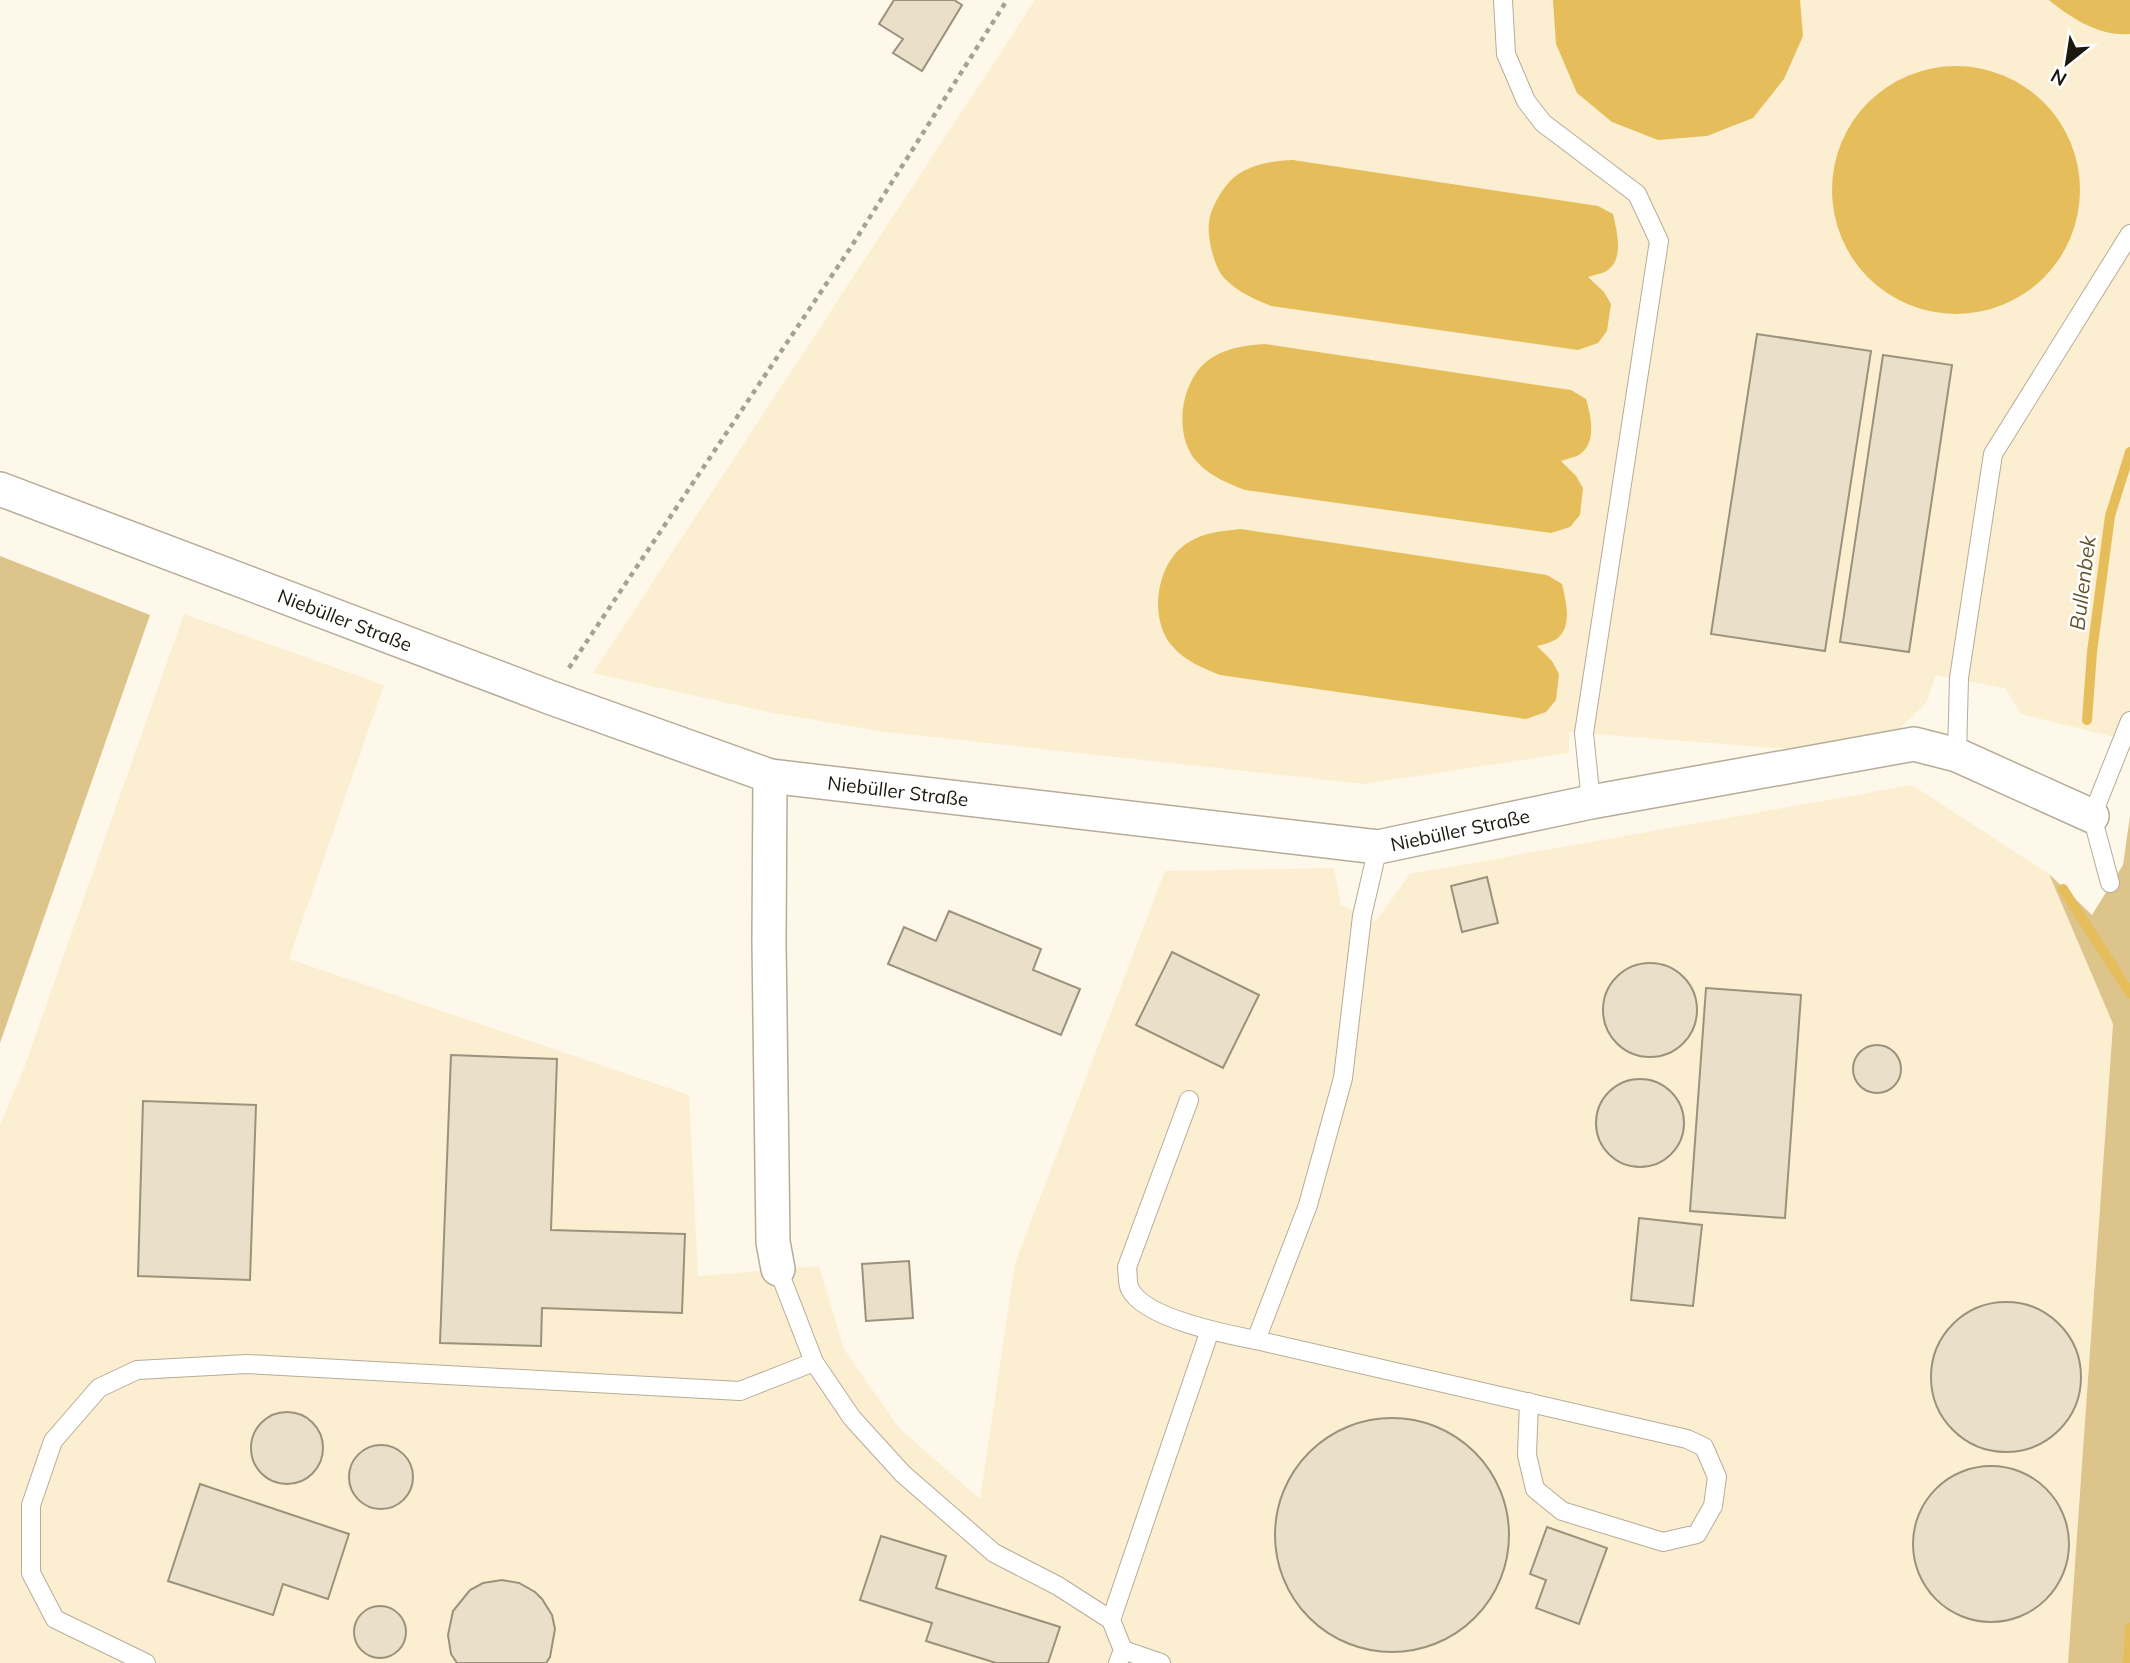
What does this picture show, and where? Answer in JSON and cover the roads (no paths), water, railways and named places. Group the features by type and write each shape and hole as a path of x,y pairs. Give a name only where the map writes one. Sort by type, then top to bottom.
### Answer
{"street":[{"name":"Niebüller Straße","path":"0,489 549,697 770,776 1378,848 1591,802 1914,744 1957,755 2092,816"},
{"path":"770,776 773,1242 778,1269"}],"lane":[{"path":"1503,0 1506,54 1526,101 1543,123 1637,194 1659,241 1584,733 1591,802"},
{"path":"1957,755 1959,678 1993,454 2130,234"},
{"path":"2110,883 2092,816 2130,720"},
{"path":"1256,1340 1308,1205 1343,1078 1362,916 1378,848"},
{"path":"1189,1100 1127,1267 1129,1289 1147,1308 1210,1330 1529,1402 1687,1439 1704,1447 1717,1476 1713,1506 1697,1534 1663,1542 1562,1511 1535,1489 1527,1455 1529,1402"},
{"path":"778,1269 814,1362 852,1418 903,1474 994,1553 1058,1586 1111,1620"},
{"path":"1161,1663 1121,1657 1111,1620 1210,1330"},
{"path":"146,1663 55,1619 31,1573 32,1505 53,1441 99,1388 137,1370 247,1364 740,1391 814,1362"}],"waterway":[{"name":"Bullenbek","path":"2087,720 2092,652 2110,516 2130,452"},
{"name":"Bullenbek","path":"2063,889 2130,993"},
{"name":"Bullenbek","path":"2128,1663 2130,1628"}]}
